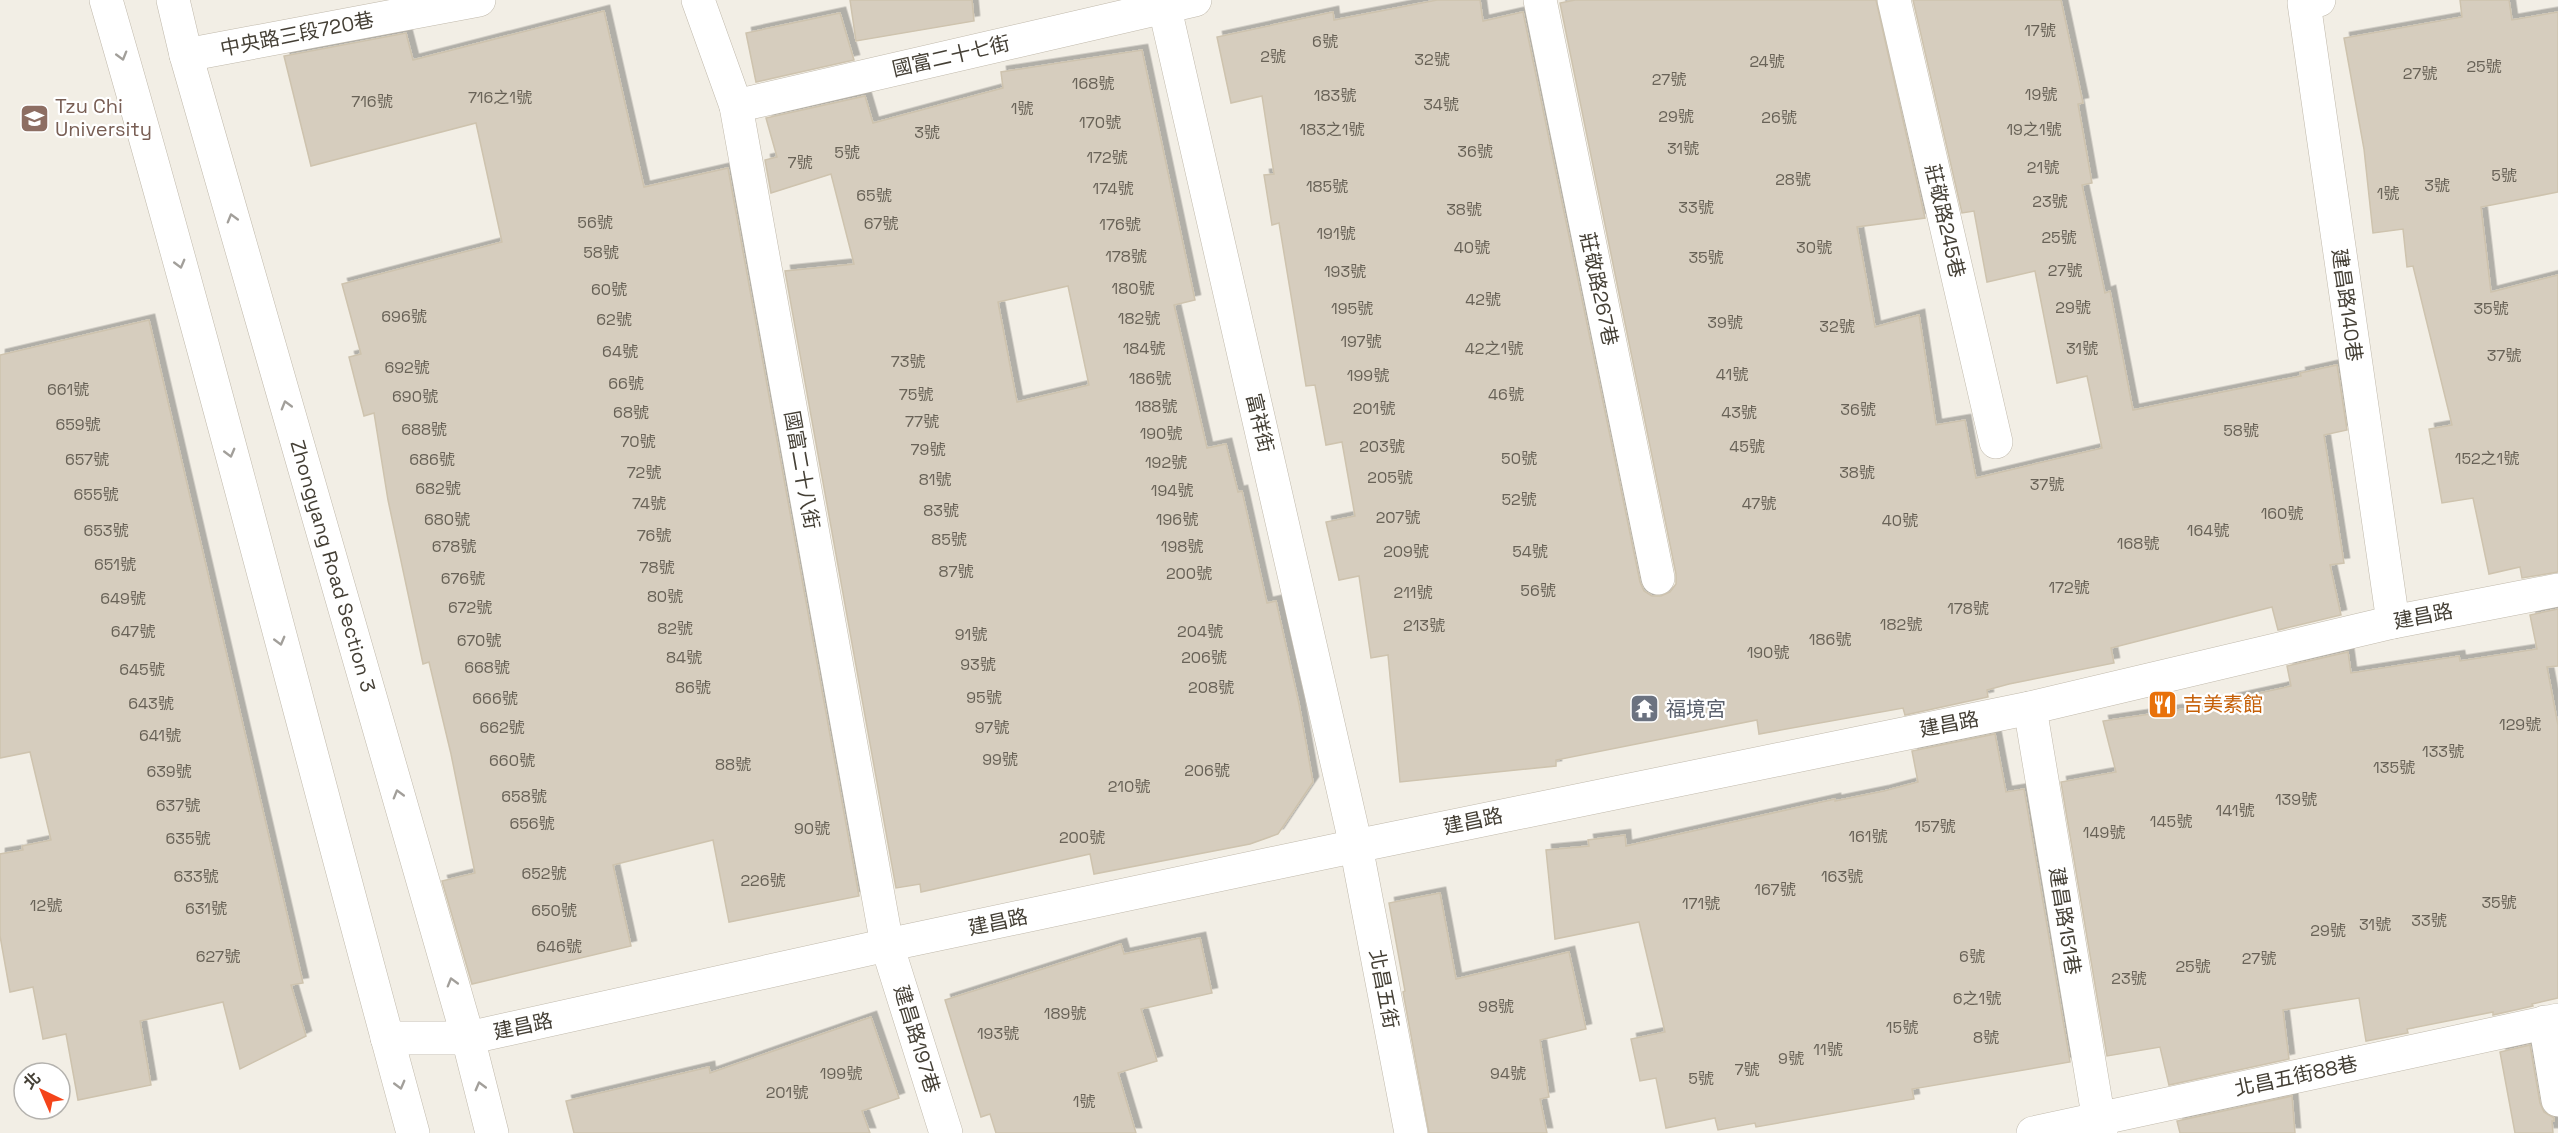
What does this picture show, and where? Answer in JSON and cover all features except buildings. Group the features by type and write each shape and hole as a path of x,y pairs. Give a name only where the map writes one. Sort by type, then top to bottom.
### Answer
{"street":[{"path":"106,0 152,159 413,1133"},
{"name":"Zhongyang Road Section 3","path":"173,0 186,55 468,1038 492,1133"},
{"name":"中央路三段720巷","path":"186,55 479,0"},
{"name":"國富二十八街","path":"698,0 736,106 887,945"},
{"name":"莊敬路267巷","path":"1540,0 1658,578"},
{"name":"莊敬路245巷","path":"1894,0 1996,442"},
{"name":"建昌路140巷","path":"2319,0 2304,3 2392,622"},
{"name":"國富二十七街","path":"736,106 1174,2"},
{"name":"富祥街","path":"1174,2 1356,846"},
{"name":"建昌路","path":"387,1038 468,1038 887,945 2030,708 2392,622 2558,590"},
{"name":"建昌路151巷","path":"2030,708 2100,1126"},
{"name":"北昌五街","path":"1356,846 1411,1133"},
{"name":"建昌路197巷","path":"887,945 946,1133"},
{"path":"2551,1021 2558,1100"},
{"name":"北昌五街88巷","path":"2033,1133 2100,1126 2551,1021"}],"place":[{"name":"Tzu Chi University","path":"34,118"},
{"name":"吉美素館","path":"2162,704"},
{"name":"福境宮","path":"1645,709"}]}
